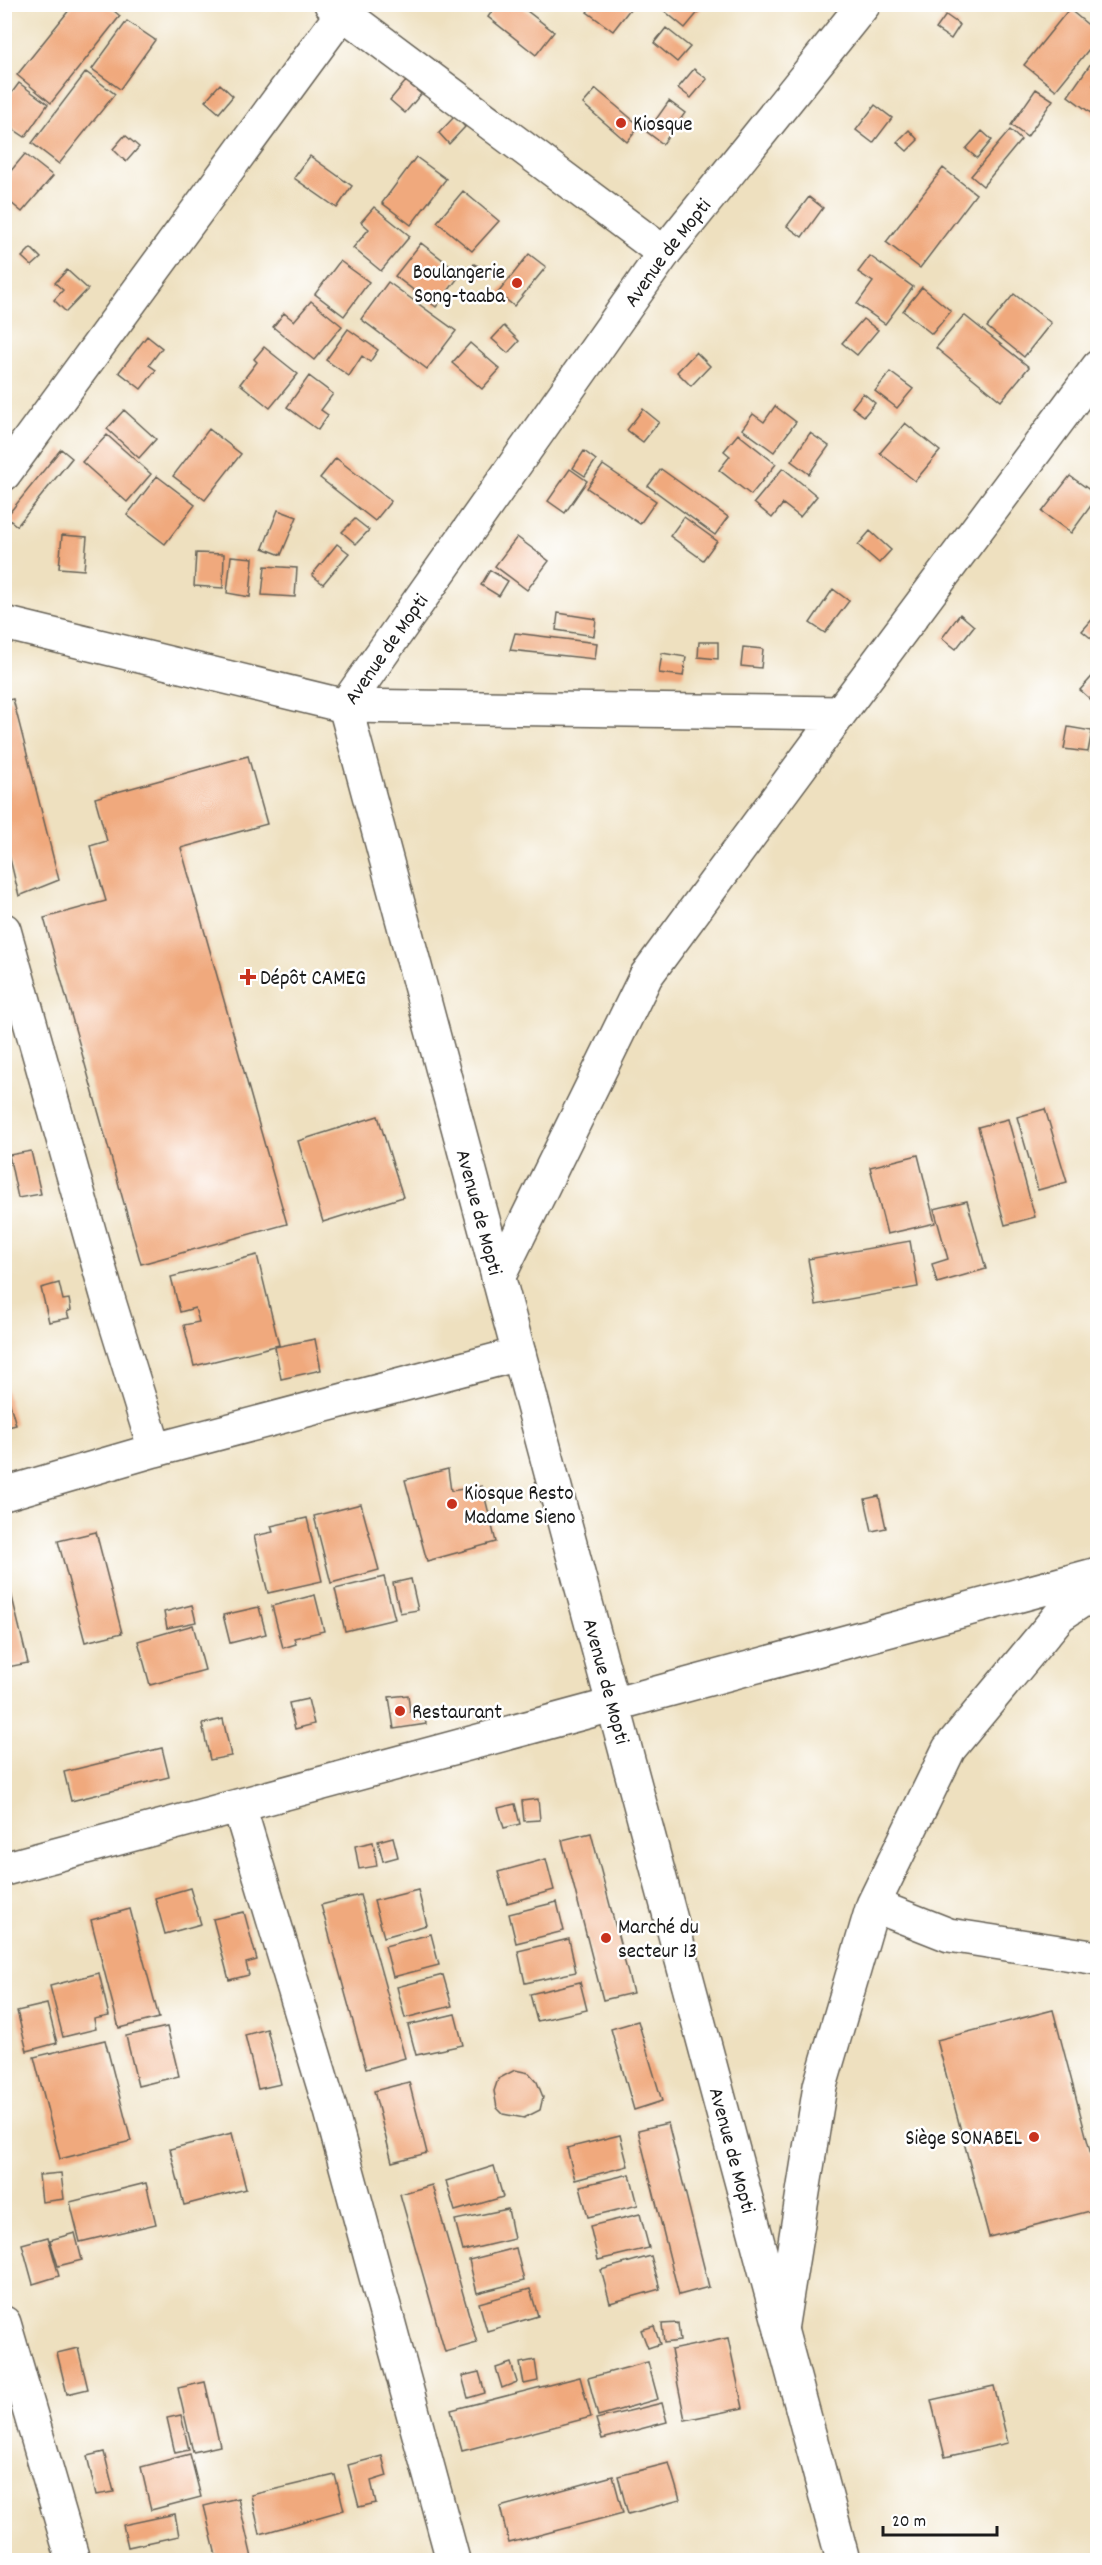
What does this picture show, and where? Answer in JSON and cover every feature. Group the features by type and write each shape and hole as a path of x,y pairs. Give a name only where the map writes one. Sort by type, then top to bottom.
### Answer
{"street":[{"name":"Avenue de Mopti","path":"843,2560 345,706 664,253 864,4"},
{"path":"4,474 341,7 664,253"},
{"path":"498,1278 646,976 1098,367"},
{"path":"4,623 345,706 840,713"},
{"path":"4,930 107,1294 155,1450"},
{"path":"4,1494 155,1450 519,1354"},
{"path":"4,1869 1098,1574"},
{"path":"781,2330 820,2086 873,1905 949,1749 1060,1615 1098,1590"},
{"path":"239,1806 331,2111 453,2560"},
{"path":"873,1905 949,1935 1098,1958"},
{"path":"4,2323 73,2560"}],"building":[{"path":"74,4 106,4 120,16 51,103 17,75"},
{"path":"497,4 518,4 554,32 536,55 488,17"},
{"path":"593,4 634,4 613,31 587,12"},
{"path":"656,4 705,4 685,28"},
{"path":"1069,9 1098,33 1098,38 1056,90 1024,65"},
{"path":"946,15 960,25 951,39 936,29"},
{"path":"127,21 155,40 120,89 92,69"},
{"path":"666,28 690,47 677,62 654,43"},
{"path":"1091,63 1098,68 1098,79 1093,85 1098,88 1095,116 1068,96"},
{"path":"694,69 707,79 691,98 678,88"},
{"path":"86,72 115,94 59,164 32,143"},
{"path":"406,81 421,94 405,113 390,100"},
{"path":"19,83 48,104 25,137 4,123 4,94 6,91 11,94"},
{"path":"220,84 233,96 219,113 205,101"},
{"path":"596,89 640,126 627,142 583,104"},
{"path":"1036,89 1053,100 1027,137 1011,125"},
{"path":"669,101 685,113 663,144 647,132"},
{"path":"875,105 892,118 873,143 856,130"},
{"path":"455,116 465,127 449,144 439,133"},
{"path":"909,130 918,140 907,151 897,142"},
{"path":"1010,130 1021,140 983,186 971,176"},
{"path":"982,131 992,140 977,158 966,149"},
{"path":"125,135 139,147 126,162 113,149"},
{"path":"25,154 53,176 22,212 4,197 4,179"},
{"path":"310,156 352,186 337,208 294,178"},
{"path":"416,157 446,179 411,225 382,203"},
{"path":"943,168 976,194 920,268 886,242"},
{"path":"463,191 499,221 472,251 437,222"},
{"path":"809,197 823,208 802,237 787,226"},
{"path":"374,207 410,236 381,271 353,248 369,229 361,222"},
{"path":"421,243 461,274 436,307 395,276"},
{"path":"31,248 41,258 32,266 22,257"},
{"path":"529,254 546,267 514,306 498,293"},
{"path":"870,256 913,287 885,324 857,304 873,282 858,272"},
{"path":"340,261 369,282 344,316 315,294"},
{"path":"474,264 487,271 483,278 470,271"},
{"path":"67,270 88,289 66,312 54,300 63,290 55,283"},
{"path":"388,282 456,331 427,369 361,319"},
{"path":"922,287 951,311 932,334 903,311"},
{"path":"1014,294 1051,323 1024,357 987,327"},
{"path":"311,301 342,326 314,360 273,327 284,313 294,321"},
{"path":"964,315 1029,367 1001,401 936,348"},
{"path":"863,319 878,330 857,355 842,343"},
{"path":"504,326 519,341 508,353 492,339"},
{"path":"348,329 378,350 370,362 362,356 349,376 326,360"},
{"path":"147,336 162,348 149,365 156,370 141,389 119,372"},
{"path":"470,343 500,369 482,389 452,363"},
{"path":"264,347 298,374 270,408 240,384 257,362 254,359"},
{"path":"696,352 710,366 691,386 677,372"},
{"path":"890,372 913,389 897,408 875,391"},
{"path":"309,376 333,394 321,410 328,415 318,430 287,407"},
{"path":"863,393 875,403 864,416 852,407"},
{"path":"775,406 796,422 774,452 742,429 753,414 764,422"},
{"path":"643,409 659,422 643,442 627,430"},
{"path":"124,410 156,439 139,458 107,429"},
{"path":"905,423 940,451 915,481 880,453"},
{"path":"209,429 241,454 205,500 173,476"},
{"path":"810,433 829,446 809,474 791,461"},
{"path":"738,434 776,464 751,495 719,470 730,456 724,451"},
{"path":"107,435 151,474 127,502 82,462"},
{"path":"61,449 72,458 17,526 6,517"},
{"path":"584,451 596,460 585,476 573,468"},
{"path":"336,458 391,501 375,521 320,478"},
{"path":"603,465 656,501 640,524 587,488"},
{"path":"783,468 817,496 800,517 783,504 772,518 754,503"},
{"path":"570,469 587,481 565,513 548,501"},
{"path":"661,469 728,517 715,535 648,486"},
{"path":"157,476 195,505 165,544 127,515"},
{"path":"1070,476 1098,496 1071,533 1042,512"},
{"path":"278,510 297,517 281,555 263,548"},
{"path":"684,517 717,541 703,560 670,536"},
{"path":"355,519 369,530 356,544 342,532"},
{"path":"870,531 891,550 879,563 858,545"},
{"path":"62,535 87,537 84,570 59,568"},
{"path":"517,537 549,561 527,590 495,566"},
{"path":"337,544 349,553 323,584 312,575"},
{"path":"196,553 224,554 223,588 194,586"},
{"path":"231,556 253,558 250,597 227,593"},
{"path":"265,566 297,568 295,597 262,595"},
{"path":"490,570 508,581 499,596 481,585"},
{"path":"833,589 849,601 825,633 810,623"},
{"path":"558,613 596,619 594,636 556,630"},
{"path":"1098,613 1098,644 1082,631"},
{"path":"960,614 974,626 956,649 942,638"},
{"path":"515,633 597,643 595,659 510,650"},
{"path":"699,642 718,642 718,659 698,657"},
{"path":"743,647 763,649 761,668 741,666"},
{"path":"662,653 686,657 683,676 659,673"},
{"path":"1098,670 1098,703 1096,704 1080,690"},
{"path":"13,699 59,880 19,896 4,834 4,701"},
{"path":"1068,727 1092,731 1088,752 1064,749"},
{"path":"248,756 267,824 181,848 287,1224 141,1264 44,918 106,901 90,846 107,841 95,798"},
{"path":"1045,1109 1067,1182 1038,1190 1017,1117"},
{"path":"378,1116 403,1197 323,1222 298,1141"},
{"path":"1008,1119 1035,1217 1005,1225 978,1127"},
{"path":"31,1151 41,1194 18,1198 9,1155"},
{"path":"918,1155 935,1223 887,1234 870,1167"},
{"path":"967,1201 986,1269 937,1283 932,1264 948,1259 934,1209"},
{"path":"910,1241 918,1287 816,1305 808,1259"},
{"path":"257,1255 279,1345 194,1366 184,1325 199,1322 195,1308 180,1312 171,1277"},
{"path":"59,1283 63,1300 69,1299 71,1310 67,1312 69,1318 49,1322 41,1288"},
{"path":"315,1339 321,1370 281,1379 275,1347"},
{"path":"4,1383 16,1425 4,1428"},
{"path":"448,1469 451,1491 482,1486 496,1542 427,1561 405,1480"},
{"path":"879,1496 886,1528 872,1531 865,1499"},
{"path":"361,1504 379,1570 331,1583 314,1516"},
{"path":"307,1518 322,1581 268,1593 254,1536 273,1532 271,1526"},
{"path":"96,1532 122,1633 85,1642 58,1541"},
{"path":"4,1564 28,1663 8,1667 4,1654"},
{"path":"384,1577 395,1619 345,1631 335,1589"},
{"path":"411,1579 418,1610 400,1613 393,1583"},
{"path":"315,1595 324,1631 294,1638 296,1644 283,1648 272,1606"},
{"path":"192,1605 196,1622 167,1628 164,1612"},
{"path":"259,1607 266,1634 230,1643 223,1615"},
{"path":"193,1625 205,1670 150,1685 138,1641"},
{"path":"408,1695 410,1712 424,1710 426,1724 394,1729 389,1697"},
{"path":"308,1699 314,1724 295,1729 289,1703"},
{"path":"223,1719 231,1756 210,1760 202,1724"},
{"path":"162,1748 169,1777 71,1801 64,1772"},
{"path":"538,1799 540,1820 524,1821 522,1801"},
{"path":"515,1804 520,1824 504,1828 498,1808"},
{"path":"591,1833 633,1993 603,2000 562,1840"},
{"path":"393,1837 398,1857 383,1861 378,1841"},
{"path":"373,1842 377,1866 359,1869 355,1846"},
{"path":"546,1859 554,1890 507,1903 498,1872"},
{"path":"190,1888 201,1924 165,1934 155,1898"},
{"path":"418,1890 427,1925 384,1937 374,1901"},
{"path":"360,1895 405,2058 366,2069 321,1905"},
{"path":"557,1902 564,1931 516,1943 509,1914"},
{"path":"130,1909 159,2018 119,2028 91,1920"},
{"path":"244,1912 257,1960 246,1963 249,1975 229,1980 213,1919"},
{"path":"431,1934 439,1965 393,1977 385,1946"},
{"path":"569,1939 576,1972 525,1983 518,1951"},
{"path":"99,1973 109,2016 94,2019 96,2029 63,2037 50,1986"},
{"path":"443,1975 452,2006 405,2018 397,1987"},
{"path":"580,1982 587,2010 537,2021 530,1994"},
{"path":"47,2004 57,2043 27,2051 17,2011"},
{"path":"1053,2010 1098,2181 1098,2209 989,2237 937,2040"},
{"path":"455,2014 463,2045 416,2055 408,2025"},
{"path":"638,2021 662,2101 634,2110 611,2029"},
{"path":"167,2027 179,2076 138,2086 126,2036"},
{"path":"267,2029 281,2084 258,2089 245,2035"},
{"path":"105,2040 131,2141 60,2159 34,2057"},
{"path":"515,2070 529,2073 537,2082 543,2097 540,2110 524,2118 503,2114 497,2108 494,2091 498,2079"},
{"path":"409,2082 427,2153 392,2162 374,2091"},
{"path":"668,2123 709,2287 679,2295 638,2130"},
{"path":"232,2133 246,2189 184,2205 170,2149"},
{"path":"620,2135 628,2166 575,2180 567,2148"},
{"path":"494,2166 503,2197 455,2211 446,2181"},
{"path":"61,2173 64,2199 42,2202 39,2175"},
{"path":"630,2174 638,2205 588,2217 580,2186"},
{"path":"146,2183 156,2224 80,2242 70,2202"},
{"path":"432,2185 477,2343 445,2352 400,2194"},
{"path":"508,2209 514,2239 463,2251 455,2220"},
{"path":"640,2214 649,2248 598,2260 590,2226"},
{"path":"75,2233 82,2260 58,2266 50,2240"},
{"path":"48,2237 59,2276 33,2284 22,2244"},
{"path":"516,2248 524,2281 477,2293 469,2260"},
{"path":"651,2256 660,2289 610,2303 601,2270"},
{"path":"530,2289 538,2316 487,2331 479,2303"},
{"path":"678,2323 680,2341 664,2343 662,2324"},
{"path":"654,2326 660,2344 648,2348 641,2330"},
{"path":"728,2338 743,2408 685,2420 671,2350"},
{"path":"78,2348 88,2389 67,2394 57,2353"},
{"path":"535,2360 538,2381 524,2384 520,2363"},
{"path":"648,2362 658,2399 598,2416 588,2378"},
{"path":"511,2363 517,2382 502,2388 496,2368"},
{"path":"479,2372 485,2393 468,2398 462,2376"},
{"path":"580,2377 591,2417 462,2451 451,2410"},
{"path":"205,2382 220,2446 193,2452 178,2388"},
{"path":"994,2386 1008,2443 945,2457 931,2400"},
{"path":"662,2403 667,2422 602,2439 596,2419"},
{"path":"181,2415 189,2450 175,2453 167,2418"},
{"path":"104,2452 114,2492 96,2495 87,2456"},
{"path":"190,2454 201,2497 151,2510 141,2467"},
{"path":"382,2456 387,2476 371,2481 376,2503 359,2507 348,2465"},
{"path":"669,2463 680,2500 628,2514 618,2476"},
{"path":"335,2475 344,2510 260,2534 251,2495"},
{"path":"613,2476 623,2513 509,2543 500,2507"},
{"path":"238,2498 252,2558 217,2560 204,2506"},
{"path":"175,2514 179,2536 128,2547 123,2525"}],"place":[{"name":"Kiosque","path":"621,123"},
{"name":"Boulangerie Song-taaba","path":"517,283"},
{"name":"Dépôt CAMEG","path":"248,977"},
{"name":"Kiosque Resto Madame Sieno","path":"452,1504"},
{"name":"Restaurant","path":"400,1711"},
{"name":"Marché du secteur 13","path":"606,1938"},
{"name":"Siège SONABEL","path":"1034,2137"}]}
